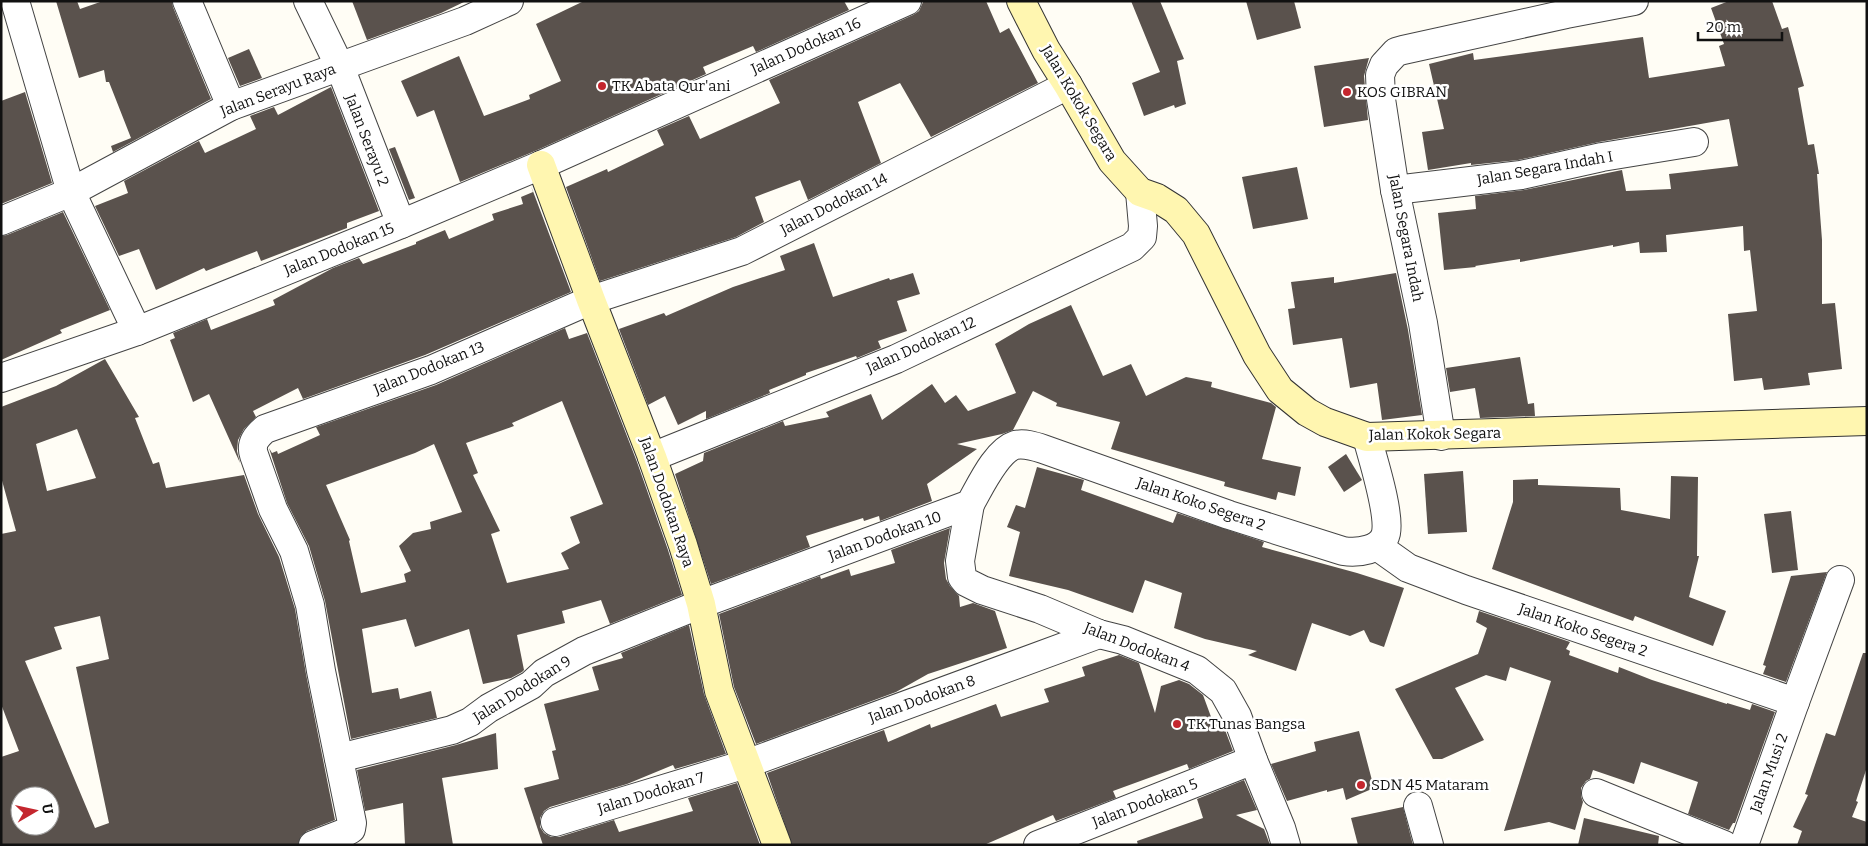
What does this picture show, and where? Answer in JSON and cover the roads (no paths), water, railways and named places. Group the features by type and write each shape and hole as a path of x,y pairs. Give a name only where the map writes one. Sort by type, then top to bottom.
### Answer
{"street":[{"path":"16,1 71,192 137,331"},
{"path":"187,1 231,106"},
{"name":"Jalan Serayu 2","path":"308,1 340,67 401,224"},
{"name":"Jalan Serayu Raya","path":"1,221 71,192 231,106 340,67 462,11 509,1"},
{"name":"Jalan Dodokan 16","path":"541,165 906,1"},
{"name":"Jalan Kokok Segara","path":"1021,1 1046,50 1112,161 1140,192 1157,198 1176,210 1196,234 1257,355 1280,390 1307,412 1325,422 1368,437 1867,422"},
{"name":"Jalan Segara Indah","path":"1441,436 1423,323 1395,190 1380,99 1380,75 1389,57 1396,52 1566,14 1634,1"},
{"name":"Jalan Dodokan 14","path":"591,300 742,251 1068,85"},
{"name":"Jalan Segara Indah I","path":"1395,190 1521,175 1602,157 1694,142"},
{"name":"Jalan Dodokan 15","path":"1,378 137,331 541,165"},
{"name":"Jalan Dodokan Raya","path":"541,165 652,457 683,545 701,604 719,691 777,845"},
{"name":"Jalan Dodokan 12","path":"652,457 896,358 1132,247 1142,237 1140,192"},
{"name":"Jalan Dodokan 13","path":"339,758 320,671 310,605 294,551 273,509 252,448 257,436 265,429 431,370 591,300"},
{"path":"1368,437 1385,514 1386,535 1369,549"},
{"name":"Jalan Koko Segera 2","path":"970,504 994,463 1006,449 1016,445 1028,444 1229,515 1343,551 1369,549 1408,568 1466,590 1795,702"},
{"name":"Jalan Dodokan 10","path":"701,604 970,504"},
{"name":"Jalan Dodokan 4","path":"970,504 960,561 962,578 966,582 982,590 1040,609 1099,634 1123,640 1165,656 1197,670 1223,691 1237,716 1286,845"},
{"name":"Jalan Musi 2","path":"1744,845 1840,580"},
{"name":"Jalan Dodokan 9","path":"339,758 452,730 470,722 489,708 584,651 701,604"},
{"name":"Jalan Dodokan 8","path":"746,764 1099,634"},
{"path":"313,845 344,833 352,827 339,758"},
{"name":"Jalan Dodokan 5","path":"1038,845 1253,760"},
{"name":"Jalan Dodokan 7","path":"555,822 746,764"},
{"path":"1596,793 1724,845"},
{"path":"1418,806 1430,845"}],"place":[{"name":"TK Abata Qur'ani","path":"602,86"},
{"name":"KOS GIBRAN","path":"1347,92"},
{"name":"TK Tunas Bangsa","path":"1177,724"},
{"name":"SDN 45 Mataram","path":"1361,785"}]}
